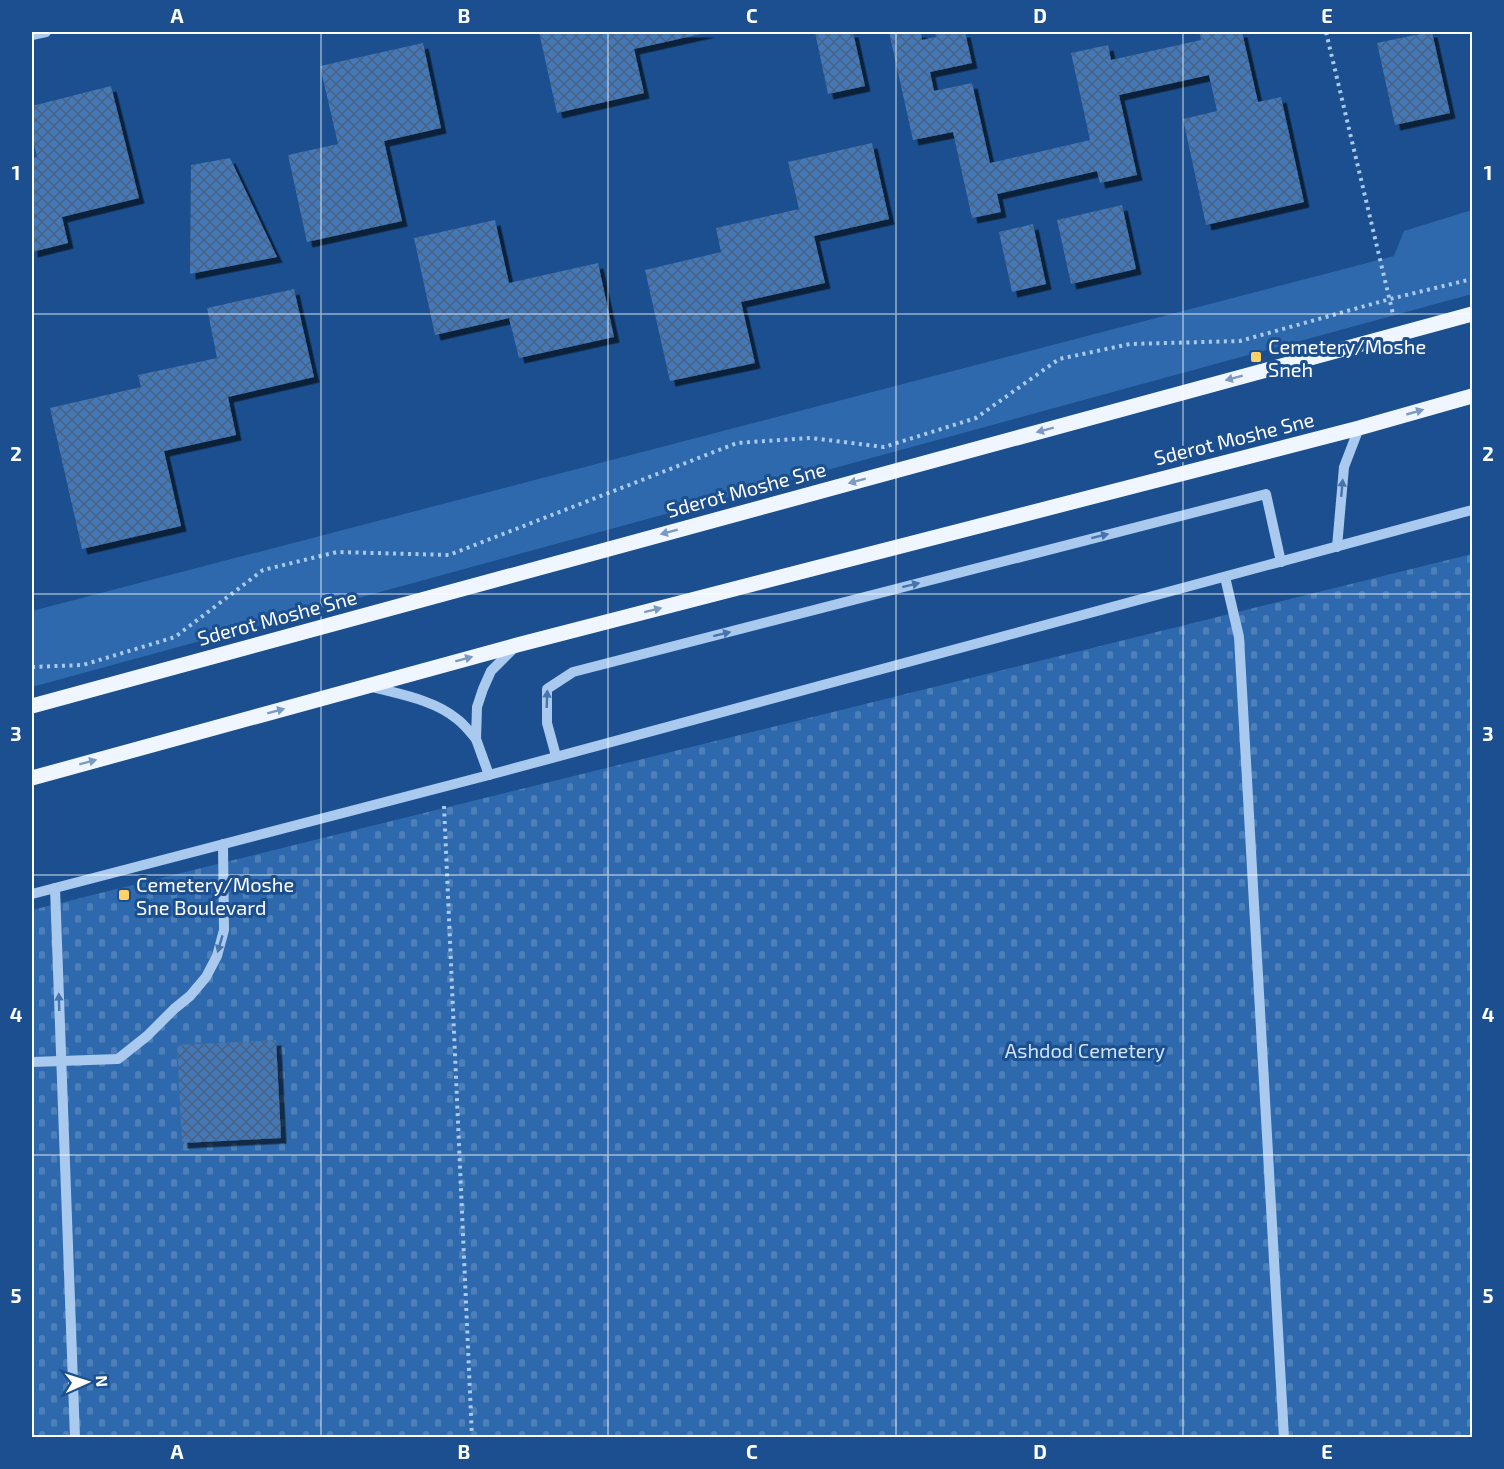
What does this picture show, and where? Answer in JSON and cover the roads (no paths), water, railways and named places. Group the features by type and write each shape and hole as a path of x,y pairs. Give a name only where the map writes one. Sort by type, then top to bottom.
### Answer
{"main road":[{"name":"Sderot Moshe Sne","path":"32,706 1473,314"},
{"name":"Sderot Moshe Sne","path":"32,778 517,645 1359,428 1473,396"}],"street":[{"path":"32,35 46,32"},
{"path":"1337,547 1344,467 1359,428"},
{"path":"556,756 547,723 547,689 573,672 1266,494 1281,562"},
{"path":"32,894 1473,510"},
{"path":"1225,577 1239,638 1284,1437"},
{"path":"489,774 476,739 477,707 491,671 517,645"},
{"path":"367,686 438,707 457,719 476,739"},
{"path":"32,1062 118,1059 190,996 206,977 217,956 224,930 224,844"},
{"path":"55,888 75,1437"}],"place":[{"name":"Cemetery/Moshe Sneh","path":"1256,357"},
{"name":"Cemetery/Moshe Sne Boulevard","path":"124,895"}],"park label":[{"name":"Ashdod Cemetery","path":"1085,1050"}]}
